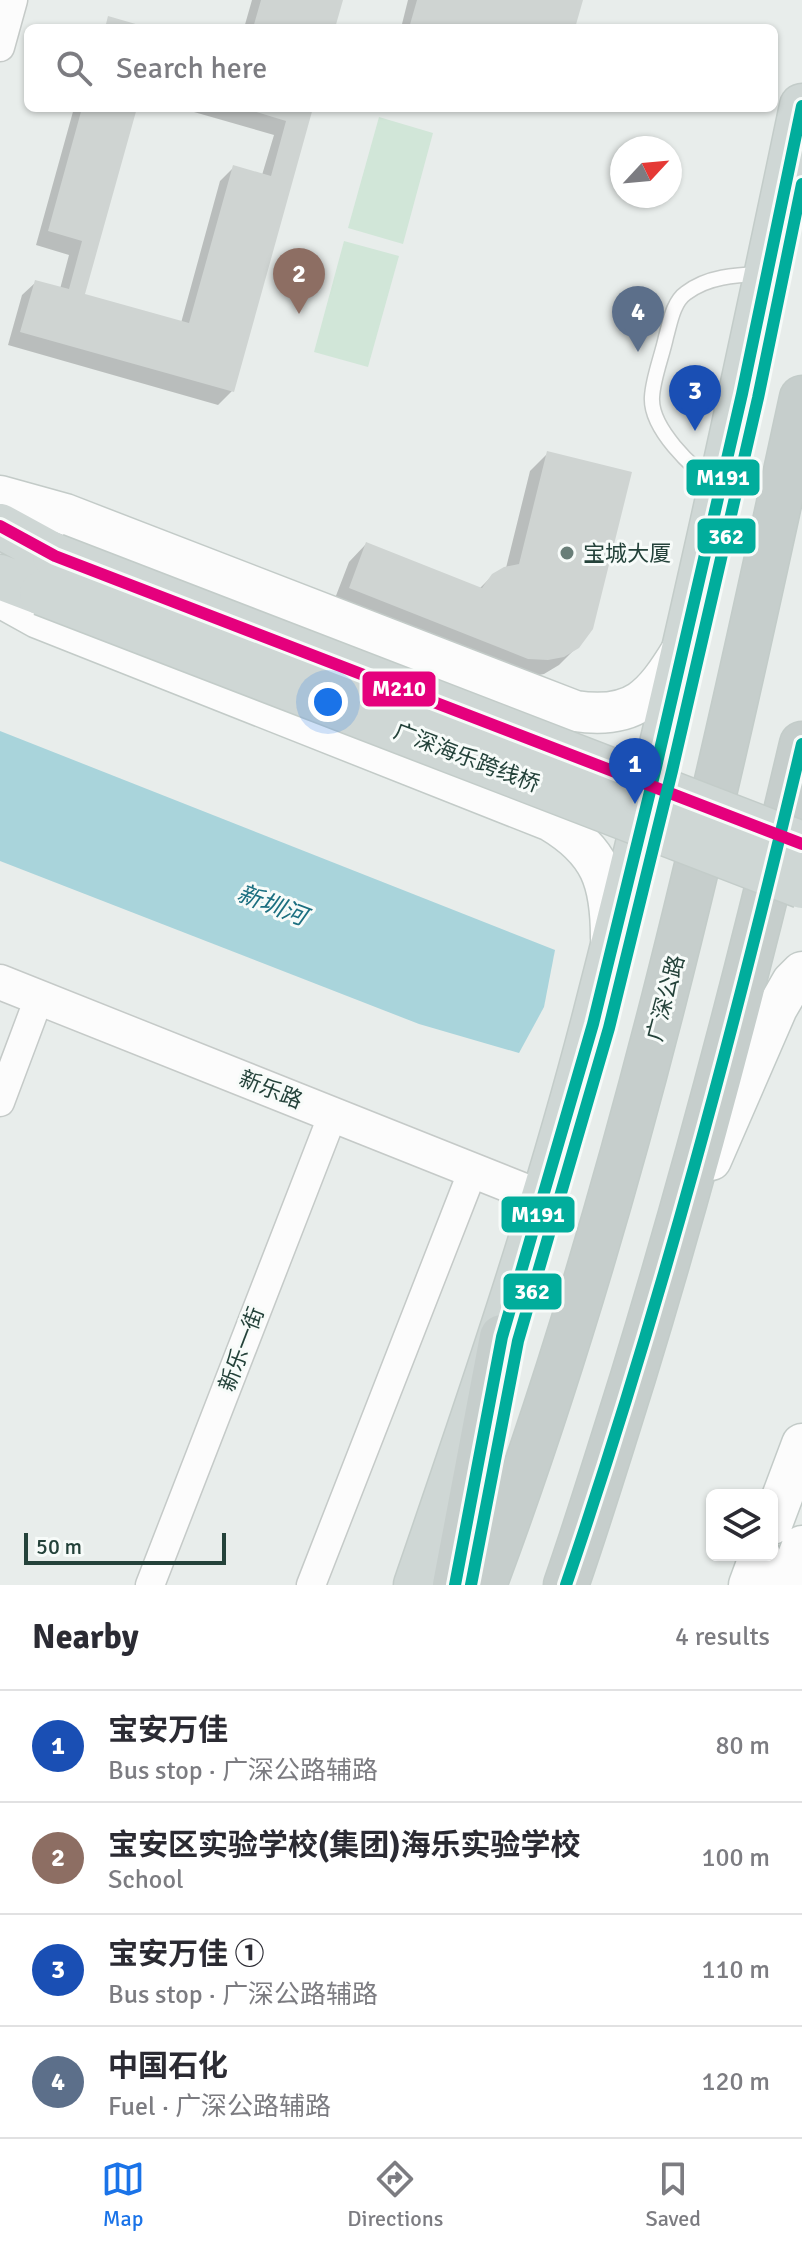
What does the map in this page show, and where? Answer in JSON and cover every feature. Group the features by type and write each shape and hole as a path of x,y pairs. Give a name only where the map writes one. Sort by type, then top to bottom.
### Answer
{"highway":[{"name":"广深公路","path":"484,1585 529,1465 613,1195 679,944 802,398"},
{"path":"566,1585 670,1256 754,948 802,744"},
{"path":"455,1585 502,1337"}],"main road":[{"path":"416,1585 502,1337 593,1024 721,486 802,106"},
{"path":"0,496 65,514 575,711 598,714 633,706 661,683 684,646"},
{"path":"0,526 32,582 38,618 512,804 574,835 593,856 603,878 611,904 611,950"},
{"path":"0,577 32,582"},
{"name":"广深海乐跨线桥","path":"32,582 802,844"},
{"name":"广深海乐跨线桥","path":"32,582 802,886"},
{"path":"512,804 546,803 571,786 577,773 579,742 573,729 545,701"},
{"path":"670,1256 777,1008 792,982 802,972"},
{"path":"778,1508 802,1444"},
{"path":"787,1585 802,1546"},
{"path":"749,1585 758,1561"}],"street":[{"path":"0,47 13,0"},
{"name":"新乐路","path":"0,982 542,1198"},
{"path":"0,1102 39,998"},
{"name":"新乐一街","path":"150,1585 333,1114"},
{"path":"311,1585 473,1170"}],"lane":[{"path":"721,486 697,472 670,442 651,400 672,314 682,295 700,284 720,278 767,274"}],"green space":[{"path":"379,117 433,133 403,244 348,228"},
{"path":"344,241 399,256 368,367 314,352"}],"water":[{"name":"新圳河","path":"0,731 555,950 544,1007 519,1053 419,1024 0,861"}],"building":[{"path":"261,0 343,0 336,24 254,24"},
{"path":"417,0 583,0 576,24 410,24"},
{"path":"108,16 136,24 106,24"},
{"path":"81,112 136,112 85,294 189,323 233,165 271,176 286,121 256,112 312,112 234,392 20,332 35,280 69,289 82,241 48,231"},
{"name":"宝城大厦","path":"547,451 632,472 593,629 579,648 564,657 528,659 349,588 366,542 482,588 492,574 519,564"}],"transit line":[{"name":"M191","path":"455,1585 502,1337 593,1024 656,767 742,394 802,106"},
{"name":"362","path":"471,1585 518,1341 609,1028 758,398 802,184"},
{"name":"M210","path":"0,526 55,556 802,844"},
{"name":"M191","path":"566,1585 633,1377 694,1167 802,744"}],"place":[{"name":"宝安区实验学校(集团)海乐实验学校","path":"299,314"},
{"name":"中国石化","path":"638,352"},
{"name":"宝安万佳 ①","path":"695,431"},
{"name":"宝城大厦","path":"567,553"},
{"name":"宝安万佳","path":"635,804"}]}
